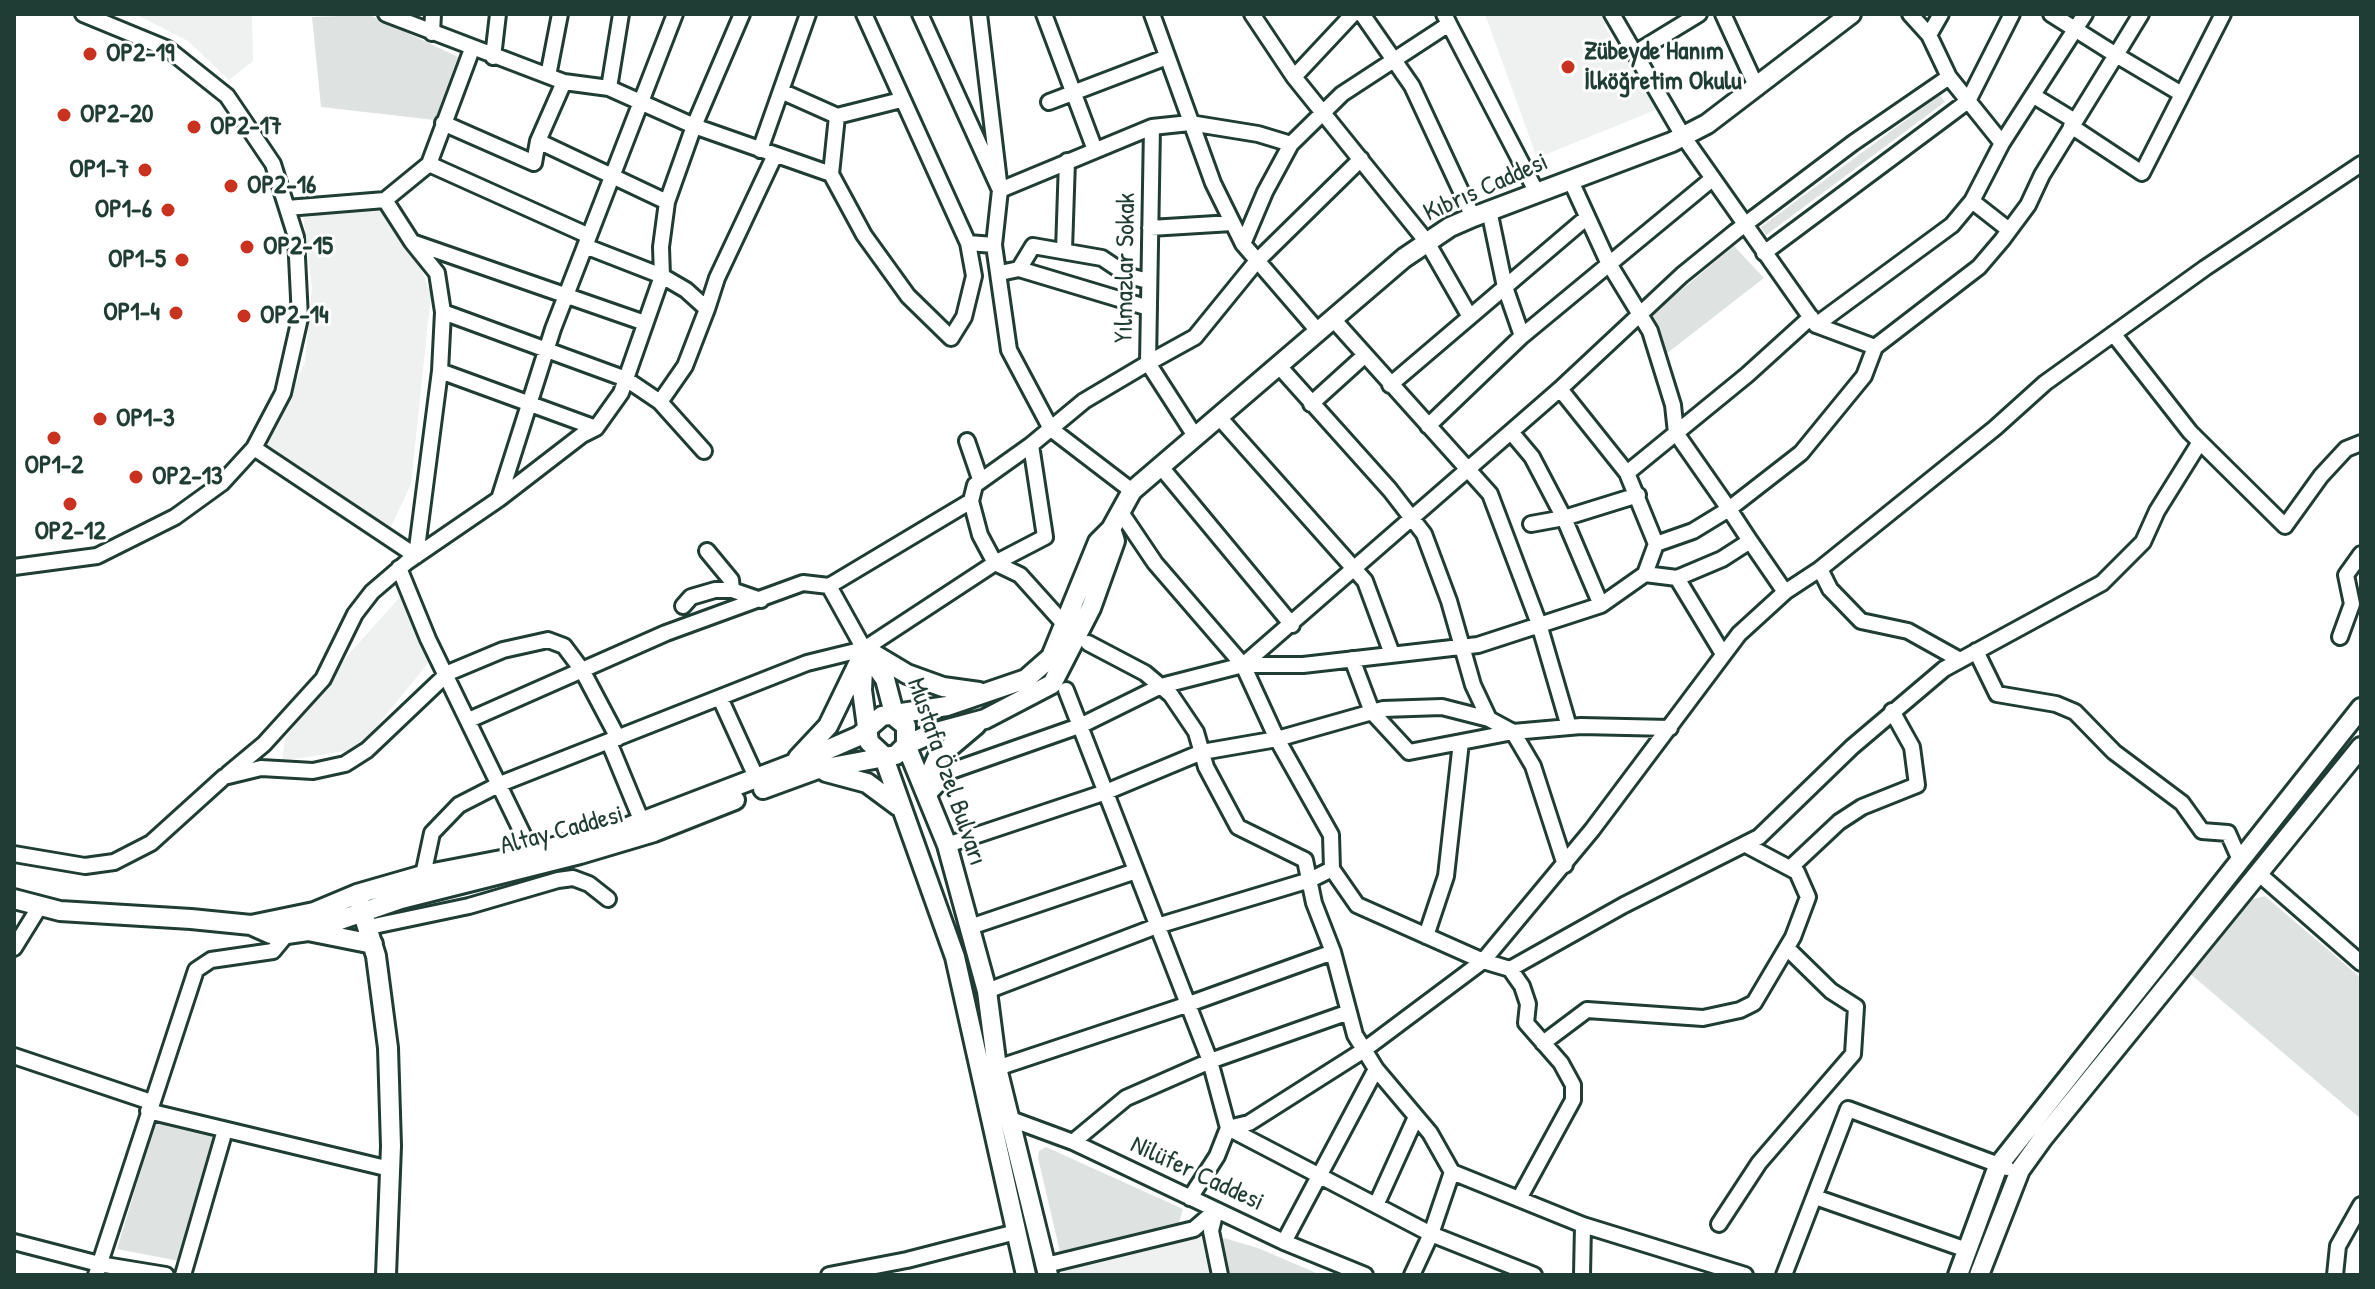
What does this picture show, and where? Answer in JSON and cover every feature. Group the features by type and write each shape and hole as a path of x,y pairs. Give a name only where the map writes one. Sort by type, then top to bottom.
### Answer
{"main road":[{"name":"Kıbrıs Caddesi","path":"895,717 985,693 1026,679 1042,668 1058,643 1098,542 1111,529 1132,491 1427,242 1481,213 1683,136 1757,88 1851,14"},
{"name":"Kıbrıs Caddesi","path":"906,745 933,733 985,719 1052,684 1062,671 1091,608 1115,541 1111,529"},
{"path":"792,764 828,726 864,649 907,674 943,687 985,693"},
{"name":"Mustafa Özel Bulvarı","path":"864,649 885,679 895,717 908,732 906,745 947,845 987,991 997,1068 1047,1270"},
{"name":"Mustafa Özel Bulvarı","path":"864,649 862,690 872,748 883,755 955,957 1026,1275"},
{"path":"1958,1275 1998,1166 2361,708"},
{"path":"869,730 882,716 895,717"},
{"path":"926,790 937,758 985,719"},
{"name":"Altay Caddesi","path":"14,899 60,911 251,925 314,912 365,919 423,875 532,853 642,822 757,779 869,730"},
{"path":"883,755 896,755 906,745"},
{"path":"1979,1275 2020,1170 2361,747"},
{"name":"Altay Caddesi","path":"251,925 271,934 287,934 365,919 654,832 815,770 883,755"},
{"path":"815,770 867,783 884,792 903,810"},
{"path":"308,931 365,919 388,1048 390,1169 386,1275"}],"street":[{"path":"14,567 97,556 175,517 222,483 254,448 283,393 300,318 296,237 273,164 227,96 168,49 83,14"},
{"path":"386,14 564,82 609,88 694,126 831,174"},
{"path":"432,33 433,14"},
{"path":"493,57 498,14"},
{"path":"548,76 560,14"},
{"path":"609,88 621,14"},
{"path":"499,499 565,297 675,14"},
{"path":"14,854 85,866 114,862 151,843 264,744 303,704 323,679 355,614 372,592 399,568 499,499 582,435 596,428 626,379 662,276 661,247 667,202 694,126 742,14"},
{"path":"760,150 808,14"},
{"path":"837,116 831,174 864,235 908,296 951,338 964,317 974,276 968,243 864,14"},
{"path":"920,14 1000,190"},
{"path":"979,14 1000,190 994,245 1009,350 1051,429 1132,491"},
{"path":"1044,14 1095,150"},
{"path":"1152,14 1190,123 1243,244 1256,262 1364,356 1490,494 1539,624 1569,727"},
{"path":"1252,14 1294,77 1427,242 1470,317"},
{"path":"1294,77 1353,14"},
{"path":"1362,14 1412,86 1481,213 1522,336"},
{"path":"1612,14 1683,136 1814,321 1875,347"},
{"path":"1723,14 1757,88"},
{"path":"1910,14 1929,35 1949,77 2002,143"},
{"path":"1929,35 1941,14"},
{"path":"1764,253 1968,101 2012,14"},
{"path":"2051,14 2082,21 2116,55 2180,93"},
{"path":"1656,544 1693,531 1729,509 1801,453 1864,376 1875,347 1979,267 2028,205 2073,124 2141,14"},
{"path":"2034,96 2142,173 2180,93 2223,14"},
{"path":"1635,53 1691,16"},
{"path":"1243,244 1265,192 1291,144 1342,94 1447,19 1536,191"},
{"path":"1627,473 1814,321 1952,225 1972,201 2002,143 2082,21"},
{"path":"287,208 385,200 429,164 472,49"},
{"path":"1049,102 1167,57"},
{"path":"1243,665 1745,224 1853,143 1949,77"},
{"path":"443,123 534,163 538,141 564,82"},
{"path":"781,91 837,116 901,100"},
{"path":"1000,190 1152,127 1190,123 1258,134 1291,144"},
{"name":"Yılmazlar Sokak","path":"980,479 1031,445 1084,401 1148,363 1152,127"},
{"path":"538,141 667,202"},
{"path":"660,402 685,366 717,278 775,155"},
{"path":"1195,436 1148,363 1195,337 1256,262 1361,159"},
{"path":"1064,250 1067,161"},
{"path":"429,164 662,276 686,290 707,309"},
{"path":"1228,1128 1249,1123 1364,1050 1483,961 1565,865 1739,634 1785,592 1820,569 1995,428 2045,383 2115,336 2205,268 2361,164"},
{"path":"1570,179 1608,262 1641,315 1660,357 1676,433 1785,592"},
{"path":"1428,426 1522,336 1712,179"},
{"path":"385,200 437,273 443,312 440,371 416,556"},
{"path":"1972,201 2009,230"},
{"path":"1390,385 1586,218"},
{"path":"1150,228 1232,223"},
{"path":"412,242 645,323"},
{"path":"968,243 994,245"},
{"path":"1019,269 1033,246 1102,258 1129,276 1148,281"},
{"path":"1000,273 1019,269 1149,308"},
{"path":"443,312 626,379 660,402 704,451"},
{"path":"2115,336 2200,442 2285,526 2321,476 2346,449 2361,443"},
{"path":"1311,404 1364,356"},
{"path":"1278,365 1390,490 1424,534 1461,648 1489,719"},
{"path":"440,371 528,406 596,428"},
{"path":"926,790 951,771 1082,725 1161,686 1243,665 1303,665 1461,648 1601,605 1645,574 1656,544 1627,473 1560,389"},
{"path":"1218,416 1365,581 1392,654"},
{"path":"1511,432 1532,457 1564,518 1601,605"},
{"path":"967,441 980,479 971,501 980,535 995,563 1020,575 1065,625"},
{"path":"1510,969 1624,905 1759,837 1892,711 1960,660 2102,583 2143,542 2200,442"},
{"path":"423,875 432,833 459,805 500,784 807,663 864,649 995,563 1045,537 1031,445"},
{"path":"254,448 416,556"},
{"path":"1161,467 1292,625"},
{"path":"1531,524 1564,518 1638,495"},
{"path":"469,720 666,633 803,583 829,586 971,501"},
{"path":"1120,511 1155,563 1243,665 1277,739 1331,835 1332,869 1357,905 1483,961 1510,969 1522,986 1528,1004 1526,1023 1561,1063 1573,1085 1573,1100 1520,1197"},
{"path":"1645,574 1677,578 1722,559 1750,541"},
{"path":"707,551 731,580 732,590"},
{"path":"2340,637 2352,604 2346,575 2361,554"},
{"path":"399,568 419,609 428,639 448,673 532,853"},
{"path":"1820,569 1830,589 1861,621 1908,631 1960,660"},
{"path":"1677,578 1723,654"},
{"path":"829,586 864,649"},
{"path":"683,606 691,597 732,590 761,600"},
{"path":"224,777 261,768 313,771 345,764 367,750 448,673 503,650 548,640 564,646 582,670 614,740 642,822"},
{"path":"1088,643 1145,673 1185,714 1196,732 1222,801 1238,827 1305,860 1355,1035 1376,1069 1444,1153 1452,1172 1431,1234 1412,1275"},
{"path":"1976,651 1997,694 2056,704 2075,712 2114,752 2182,803 2202,831 2228,833 2240,860"},
{"path":"1352,659 1372,712 1409,752 1513,732 1569,727 1670,728"},
{"path":"1066,690 1210,1061 1228,1128 1217,1156 1190,1198"},
{"path":"720,698 757,779"},
{"path":"947,845 1106,792 1202,752 1277,739 1372,712 1442,707 1489,719 1513,732 1533,766 1565,865"},
{"path":"1790,868 1839,822 1862,807 1917,785 1912,747 1892,711"},
{"path":"1426,936 1446,876 1461,742"},
{"path":"1543,1043 1587,1010 1703,1018 1740,1010 1754,1003 1787,948 1808,897 1797,872 1746,845"},
{"path":"987,991 1157,926 1310,880 1332,869"},
{"path":"970,927 1136,871"},
{"path":"2258,873 2361,963"},
{"path":"365,919 442,912 573,878 589,884 608,899"},
{"path":"14,948 40,906"},
{"path":"97,1269 149,1106 199,966 211,960 273,951 287,934"},
{"path":"1719,1224 1759,1163 1853,1054 1856,1007 1831,991 1787,948"},
{"path":"997,1068 1333,952"},
{"path":"1073,1142 1126,1098 1210,1061 1349,1012"},
{"path":"14,1056 149,1106 225,1130 390,1169"},
{"path":"1284,1242 1376,1069"},
{"path":"1784,1275 1848,1109 1998,1166 2020,1170"},
{"path":"1377,1203 1416,1117"},
{"name":"Nilüfer Caddesi","path":"1008,1118 1073,1142 1284,1242 1365,1275"},
{"path":"1228,1128 1377,1203 1431,1234 1534,1275"},
{"path":"183,1275 225,1130"},
{"path":"1452,1172 1583,1225 1745,1275"},
{"path":"1815,1197 1967,1250"},
{"path":"2335,1275 2338,1246 2361,1205"},
{"path":"1047,1270 1194,1229 1216,1210"},
{"path":"1216,1210 1211,1231 1220,1275"},
{"path":"1582,1275 1583,1225"},
{"path":"829,1275 908,1268 1016,1232"},
{"path":"14,1242 97,1269 166,1275"}],"shaded area":[{"path":"135,14 252,14 253,61 229,80 188,41"},
{"name":"Zübeyde Hanım İlköğretim Okulu","path":"1485,14 1603,14 1608,22 1604,26 1658,109 1537,158"},
{"path":"370,15 458,57 435,120 321,107 312,17"},
{"path":"1940,95 1945,102 1766,235 1761,227"},
{"path":"378,203 412,247 431,294 411,484 390,529 266,446 305,362 312,288 303,216"},
{"path":"1734,246 1764,278 1666,354 1650,316"},
{"path":"400,597 430,661 358,749 282,761 285,738 348,655"},
{"path":"2265,896 2361,978 2361,1119 2188,972 2245,901"},
{"path":"158,1114 216,1130 179,1261 117,1249"},
{"path":"1046,1147 1183,1209 1178,1226 1060,1252 1038,1158 1039,1151"},
{"path":"1201,1236 1210,1275 1064,1275 1063,1269"},
{"path":"1224,1238 1258,1248 1321,1275 1227,1275 1219,1243"}],"place":[{"name":"OP2-19","path":"90,54"},
{"name":"Zübeyde Hanım İlköğretim Okulu","path":"1568,67"},
{"name":"OP2-20","path":"64,115"},
{"name":"OP2-17","path":"194,127"},
{"name":"OP1-7","path":"145,170"},
{"name":"OP2-16","path":"231,186"},
{"name":"OP1-6","path":"168,210"},
{"name":"OP2-15","path":"247,247"},
{"name":"OP1-5","path":"182,260"},
{"name":"OP1-4","path":"176,313"},
{"name":"OP2-14","path":"244,316"},
{"name":"OP1-3","path":"100,419"},
{"name":"OP1-2","path":"54,438"},
{"name":"OP2-13","path":"136,477"},
{"name":"OP2-12","path":"70,504"}]}
